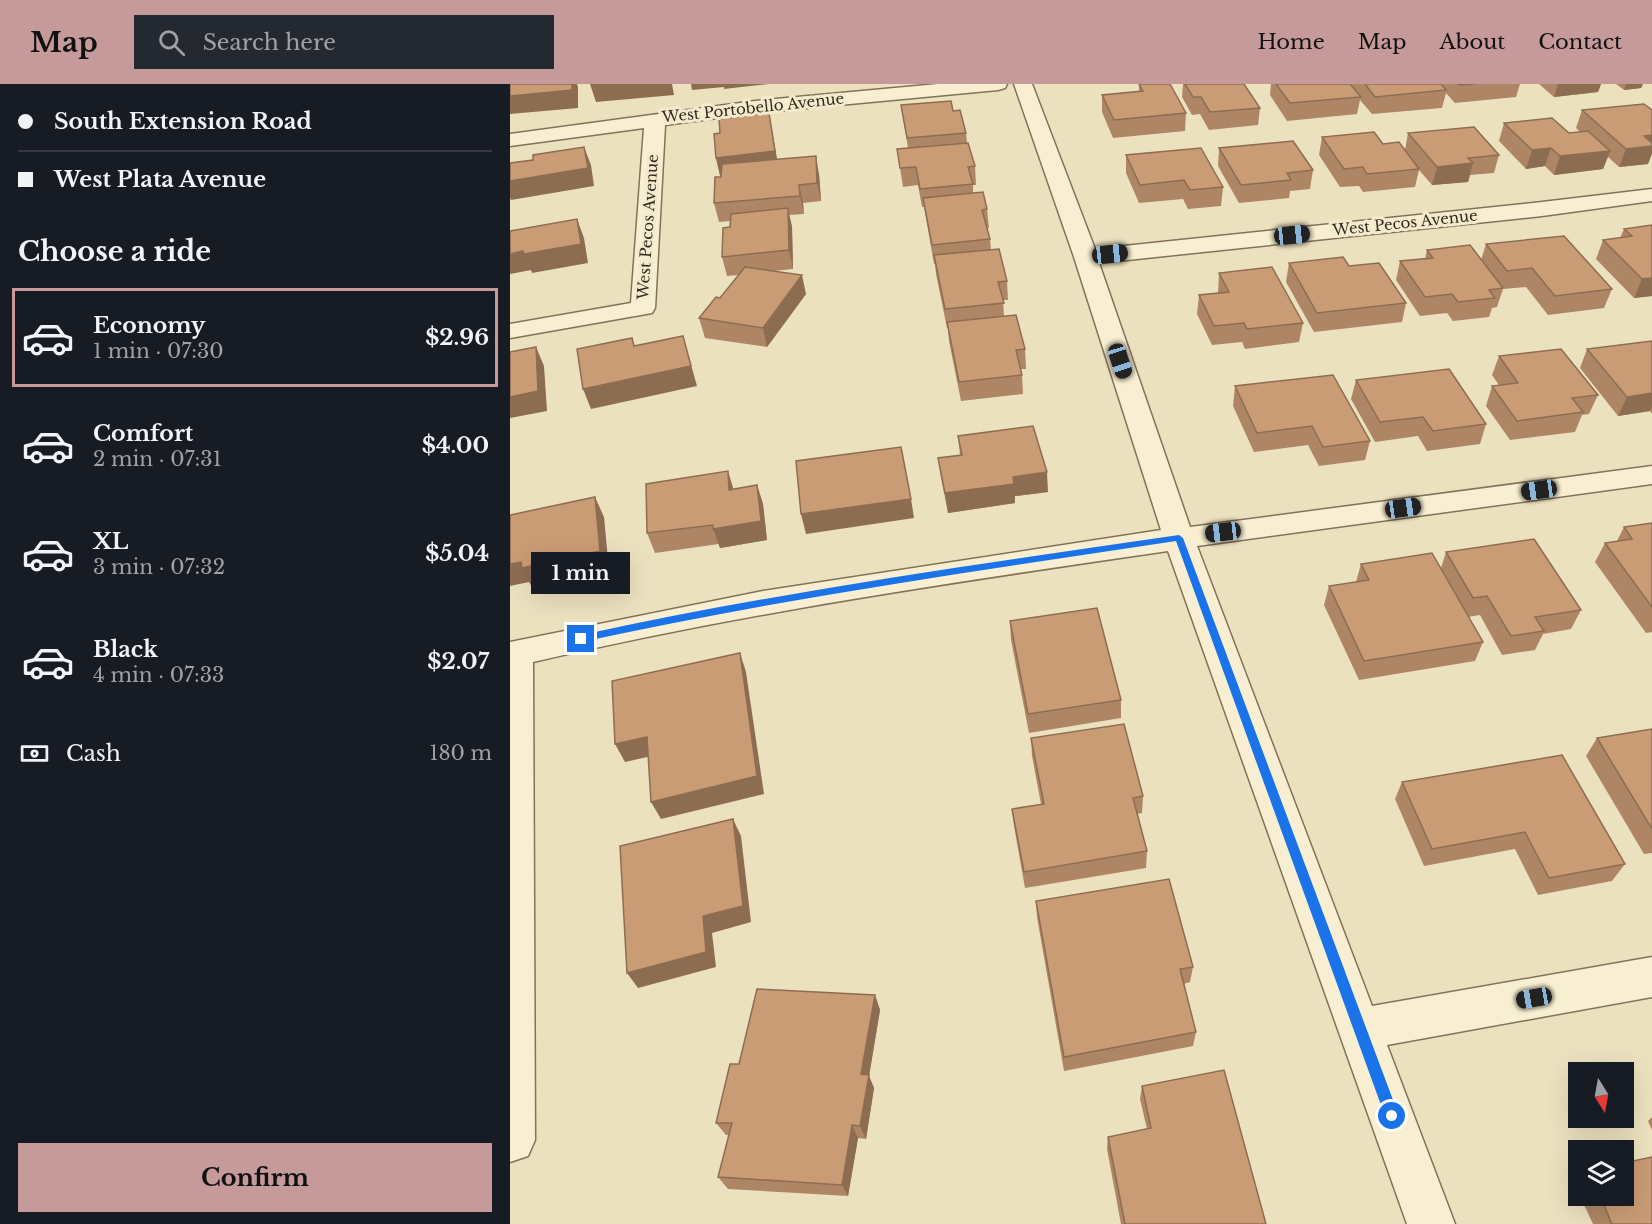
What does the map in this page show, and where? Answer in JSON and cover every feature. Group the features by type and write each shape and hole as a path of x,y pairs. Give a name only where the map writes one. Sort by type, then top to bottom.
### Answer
{"street":[{"name":"West Portobello Avenue","path":"510,140 655,119 998,84"},
{"path":"1023,84 1086,256 1179,538 1431,1224"},
{"name":"West Pecos Avenue","path":"510,330 643,308 655,119"},
{"name":"West Pecos Avenue","path":"1086,256 1542,209 1652,195"},
{"path":"512,1140 513,654 668,620 850,587 1179,538 1652,475"},
{"path":"1361,1029 1652,976"}],"building":[{"path":"510,84 572,84 572,90 510,96"},
{"path":"1139,84 1170,84 1186,113 1114,120 1102,95 1143,91"},
{"path":"1185,84 1244,84 1260,108 1210,112 1201,97 1193,97"},
{"path":"1276,84 1350,84 1361,97 1290,103"},
{"path":"1365,84 1441,84 1446,90 1375,97"},
{"path":"951,101 953,111 960,110 966,133 907,138 901,105"},
{"path":"1644,104 1652,110 1652,135 1644,136 1652,143 1652,146 1626,149 1582,110"},
{"path":"769,113 775,151 716,158 714,134 720,133 719,119"},
{"path":"1552,118 1569,133 1588,131 1610,151 1560,156 1551,148 1532,150 1504,123"},
{"path":"1474,127 1499,155 1468,158 1473,163 1437,167 1408,133"},
{"path":"1374,132 1383,144 1399,142 1419,169 1367,174 1363,167 1344,169 1322,137"},
{"path":"1293,141 1313,170 1287,173 1291,180 1241,185 1219,148"},
{"path":"968,143 975,166 968,167 973,184 920,189 916,167 900,168 897,149"},
{"path":"584,147 588,168 510,181 510,163 533,160 533,155"},
{"path":"1201,148 1223,187 1190,190 1184,180 1140,185 1126,155"},
{"path":"816,156 817,183 799,185 800,196 714,203 715,177 721,177 722,164"},
{"path":"983,192 987,209 982,210 990,239 932,245 923,198"},
{"path":"788,208 789,250 722,257 723,228 730,227 731,214"},
{"path":"577,219 581,244 524,254 523,251 510,254 510,231"},
{"path":"1652,225 1652,278 1642,279 1603,240 1632,236 1624,229"},
{"path":"1564,236 1612,289 1555,296 1532,268 1507,271 1486,244"},
{"path":"1470,245 1503,288 1489,290 1495,298 1458,302 1452,294 1425,297 1400,261 1433,258 1427,250"},
{"path":"999,249 1007,281 998,282 1004,303 945,309 934,255"},
{"path":"1343,257 1349,266 1379,263 1406,303 1317,313 1289,263"},
{"path":"745,267 802,275 763,328 699,318 716,297 720,298"},
{"path":"1272,267 1303,323 1247,329 1244,323 1214,326 1199,295 1229,292 1219,273"},
{"path":"1016,315 1025,349 1016,350 1022,375 959,382 947,322"},
{"path":"683,336 691,366 583,389 577,349 632,338 634,346"},
{"path":"1652,341 1652,393 1627,397 1587,349"},
{"path":"536,347 538,391 510,397 510,352"},
{"path":"1561,349 1598,395 1572,398 1583,412 1517,421 1492,386 1518,383 1499,356"},
{"path":"1449,369 1486,424 1433,431 1423,417 1380,422 1356,380"},
{"path":"1333,375 1370,441 1323,447 1312,426 1257,433 1235,386"},
{"path":"1033,426 1047,472 1013,477 1014,484 945,493 938,458 962,455 958,436"},
{"path":"901,447 911,499 801,514 796,461"},
{"path":"728,471 729,490 757,485 761,521 713,529 713,525 647,533 646,484"},
{"path":"595,497 600,551 522,568 521,562 510,564 510,515"},
{"path":"1652,523 1652,607 1605,543 1632,539 1624,527"},
{"path":"1534,539 1581,610 1535,617 1544,631 1511,636 1487,596 1473,598 1446,552"},
{"path":"1432,553 1483,642 1364,661 1329,586 1369,580 1361,564"},
{"path":"1097,608 1121,700 1028,714 1010,621"},
{"path":"740,653 757,776 651,802 647,737 615,744 612,681"},
{"path":"1124,724 1143,796 1133,798 1147,851 1024,872 1012,809 1044,804 1031,738"},
{"path":"1652,729 1652,829 1597,738"},
{"path":"1562,755 1625,864 1549,878 1525,832 1432,849 1402,782"},
{"path":"733,819 743,906 703,916 706,952 627,973 620,846"},
{"path":"1169,879 1193,967 1180,969 1196,1032 1064,1057 1036,901"},
{"path":"757,989 875,995 861,1074 869,1075 860,1126 852,1125 842,1185 718,1177 732,1123 716,1123 730,1064 739,1064"},
{"path":"1224,1070 1266,1224 1125,1224 1108,1137 1151,1128 1142,1086"},
{"path":"1652,1157 1652,1224 1612,1224 1604,1206 1634,1206 1634,1161"}],"route":[{"path":"581,639 668,620 850,587 1179,538 1392,1116"}]}
